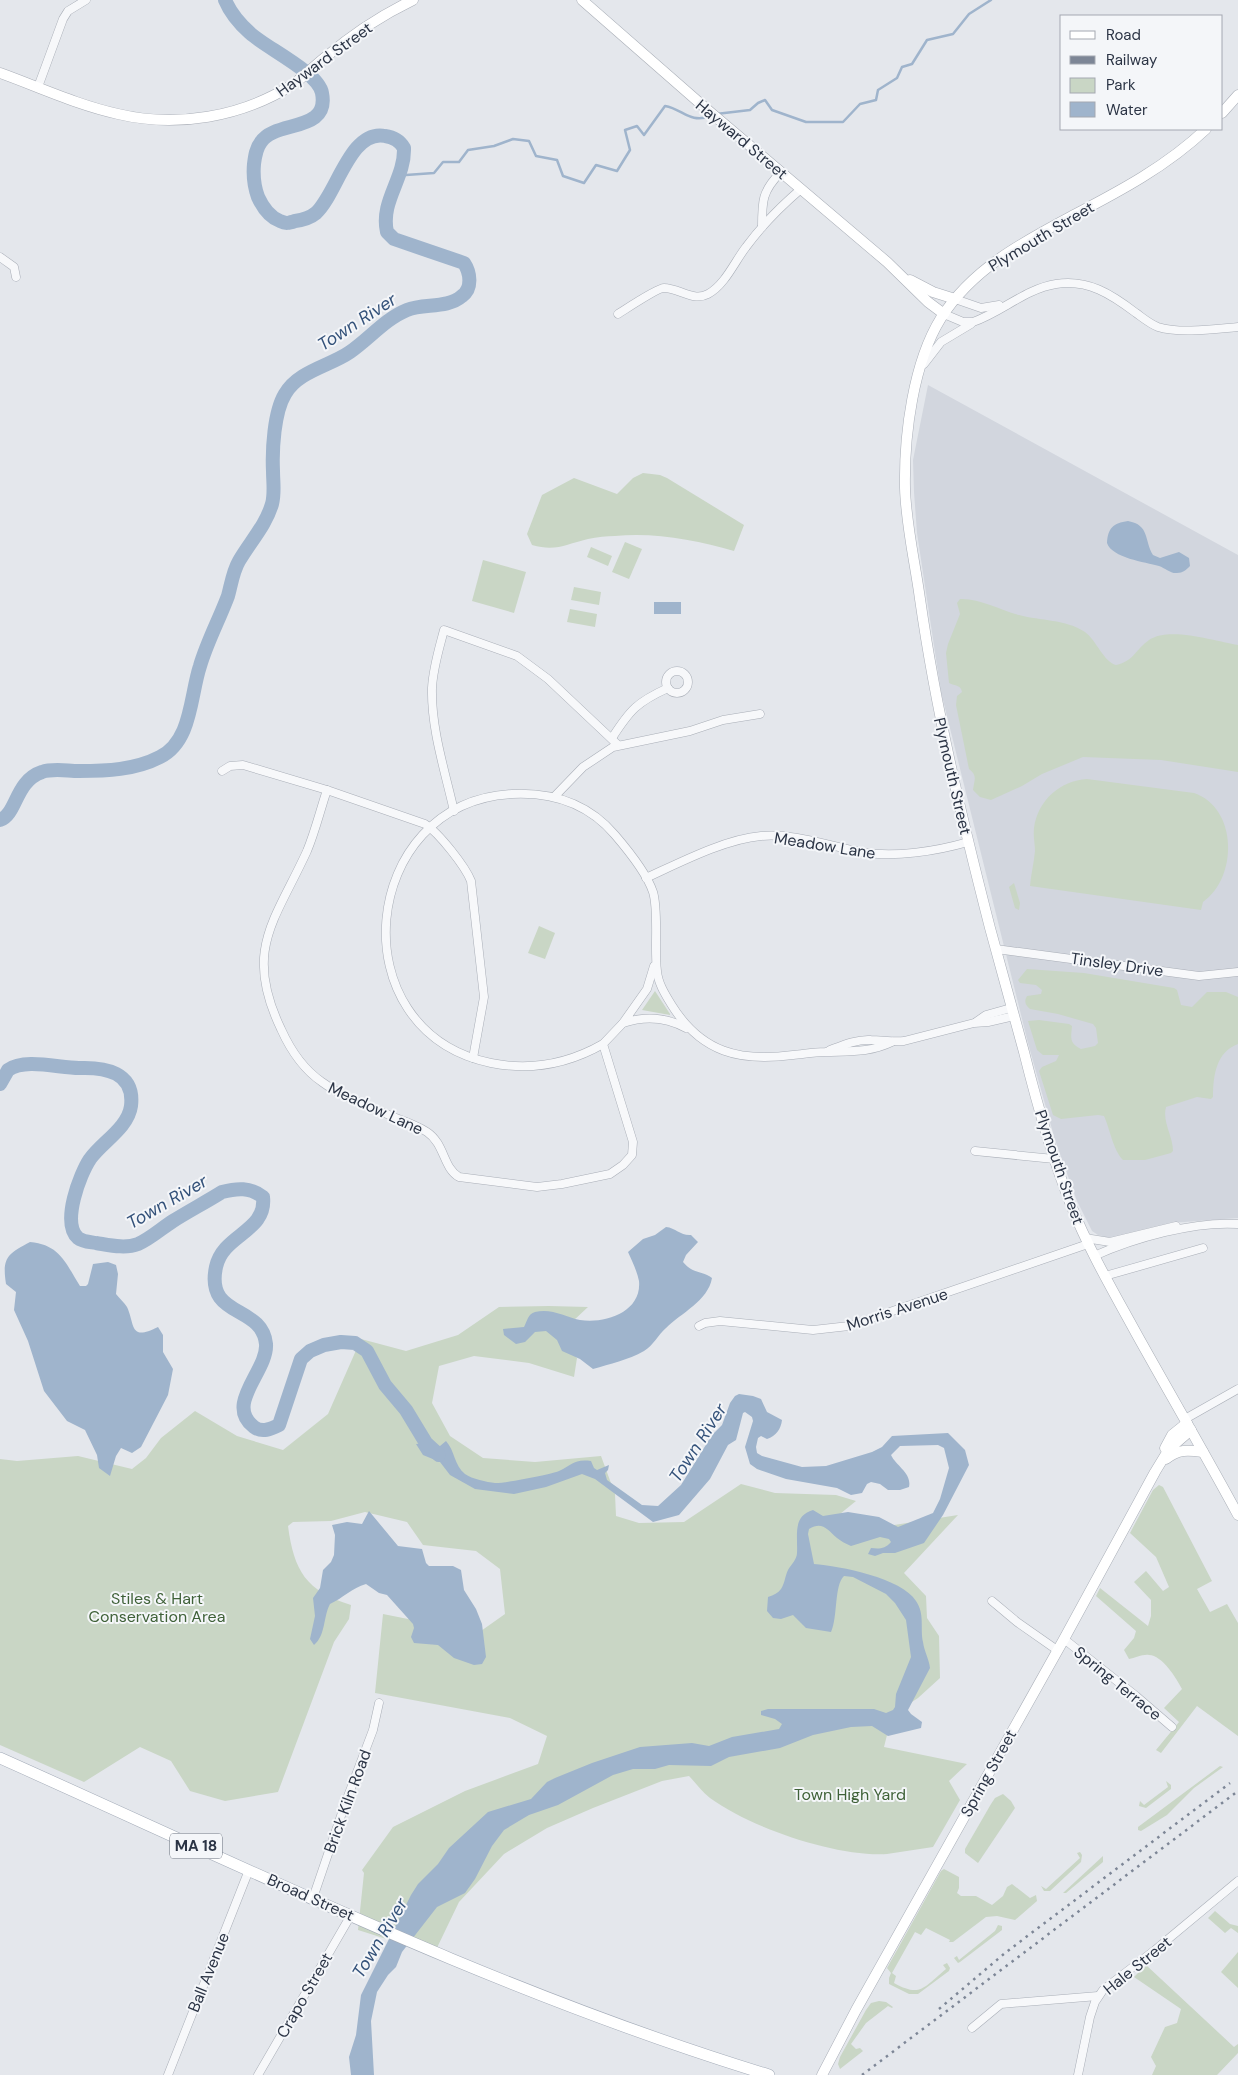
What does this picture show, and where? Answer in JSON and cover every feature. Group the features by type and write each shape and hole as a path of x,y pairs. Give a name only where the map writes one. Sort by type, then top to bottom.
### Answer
{"main road":[{"name":"Broad Street","path":"0,1758 351,1914 418,1946 602,2020 708,2057 769,2075"}],"street":[{"path":"38,87 63,19 68,11 86,0"},
{"name":"Hayward Street","path":"0,73 113,113 138,118 171,120 205,117 241,110 273,96 300,79 357,33 413,0"},
{"name":"Hayward Street","path":"582,0 713,115 903,276 922,297 944,314"},
{"path":"1223,112 1238,95"},
{"name":"Plymouth Street","path":"1205,130 1176,155 1147,174 1000,257 974,279 955,299 926,346 919,370 907,442 906,497 934,689 968,842 1054,1159 1094,1256 1238,1515"},
{"path":"762,227 762,200 770,183 781,172"},
{"path":"618,314 662,288 693,297 708,294 728,276 745,248 772,215 801,189"},
{"path":"0,257 14,267 16,277"},
{"name":"Hayward Street","path":"903,276 929,290 955,299"},
{"path":"919,370 947,337 986,317 1006,304 1046,286 1061,283 1079,283 1094,286 1158,327 1192,330 1238,328"},
{"path":"955,299 982,308 1006,304"},
{"path":"944,314 966,322 986,317"},
{"path":"454,811 438,740 432,698 435,665 444,630 517,656 548,679 618,745"},
{"path":"612,738 634,706 668,688"},
{"path":"555,796 583,767 607,749 618,745 690,731 723,720 760,714"},
{"path":"222,771 230,766 243,765 327,790 430,827 466,869 471,881 484,997 473,1058"},
{"name":"Meadow Lane","path":"327,790 308,847 270,928 264,958 266,986 279,1024 294,1053 313,1075 328,1087 429,1133 441,1146 453,1174 459,1177 516,1185 548,1186 610,1174 623,1165 632,1154 634,1146 632,1134 602,1044"},
{"path":"656,953 650,982 640,1000 623,1022 602,1044 580,1055 538,1066 515,1068 473,1058 440,1042 418,1022 399,993 388,959 386,924 393,888 410,851 430,827 454,811 481,800 504,795 533,794 555,796 581,807 598,817 617,837 646,878 654,898 659,981 675,1011 690,1030"},
{"name":"Meadow Lane","path":"646,878 734,841 758,836 792,837 875,854 930,850 968,842"},
{"name":"Tinsley Drive","path":"996,948 1199,976 1238,972"},
{"path":"623,1022 650,1018 672,1022 690,1030 718,1048 747,1057 767,1058 824,1052 851,1042 870,1040 892,1042 974,1023 988,1022 1013,1012"},
{"path":"975,1151 1054,1159"},
{"path":"1087,1241 1110,1242 1166,1227 1238,1224"},
{"path":"1094,1256 1113,1248 1177,1230 1206,1225"},
{"name":"Morris Avenue","path":"699,1326 705,1323 720,1321 814,1330 849,1326 1087,1241"},
{"path":"1105,1276 1203,1248"},
{"path":"1188,1424 1238,1389"},
{"name":"Spring Street","path":"822,2075 867,1990 1158,1469 1168,1441 1178,1430 1188,1424"},
{"path":"1158,1469 1178,1451 1203,1452"},
{"path":"992,1601 1017,1622 1057,1650"},
{"name":"Spring Terrace","path":"1064,1639 1172,1727"},
{"name":"Brick Kiln Road","path":"313,1898 373,1730 379,1703"},
{"name":"Ball Avenue","path":"168,2075 249,1870"},
{"name":"Hale Street","path":"1078,2075 1090,2017 1098,1996 1238,1881"},
{"name":"Crapo Street","path":"258,2075 351,1914"},
{"path":"972,2028 1001,2004 1098,1996"}],"shaded area":[{"path":"928,385 1238,555 1238,1218 1171,1223 1110,1238 1098,1235 1092,1231 1077,1201 1055,1140 1028,1043 941,692 917,533 914,492 913,460"}],"green space":[{"path":"643,473 660,475 667,478 744,525 734,551 690,540 645,535 598,537 548,548 532,545 527,534 542,495 574,478 617,494 633,478"},
{"path":"625,542 642,549 629,579 612,572"},
{"path":"591,547 612,556 608,566 587,557"},
{"path":"483,560 526,572 514,613 472,601"},
{"path":"574,587 601,592 599,605 571,600"},
{"path":"960,599 975,600 1019,615 1061,622 1077,628 1085,632 1108,660 1116,665 1131,658 1149,640 1168,634 1180,634 1238,645 1238,772 1161,760 1083,757 1042,774 1022,786 991,800 980,797 973,790 974,776 969,769 956,705 957,696 962,692 959,687 949,683 946,653 960,614 957,603"},
{"path":"570,609 597,614 595,627 567,622"},
{"path":"1087,779 1194,793 1208,801 1219,813 1225,828 1228,844 1227,861 1223,877 1214,891 1203,902 1201,910 1030,886 1035,851 1034,828 1040,809 1045,801 1059,788"},
{"path":"1014,883 1020,903 1019,910 1015,908 1009,887"},
{"path":"539,926 555,933 545,959 528,953"},
{"path":"1027,969 1084,973 1174,988 1177,990 1181,1005 1192,1007 1207,992 1226,992 1238,997 1238,1044 1220,1059 1215,1073 1213,1097 1211,1099 1197,1097 1166,1107 1165,1118 1173,1145 1171,1153 1145,1160 1123,1160 1114,1145 1104,1116 1061,1119 1053,1115 1039,1071 1042,1067 1056,1061 1059,1055 1043,1055 1037,1050 1028,1021 1039,1020 1069,1024 1072,1026 1071,1037 1073,1042 1081,1049 1095,1046 1098,1043 1096,1028 1093,1024 1058,1014 1030,1009 1026,1003 1027,996 1041,994 1042,990 1036,985 1020,983 1018,980"},
{"path":"655,991 670,1014 670,1015 642,1010"},
{"name":"Stiles & Hart Conservation Area","path":"499,1307 588,1307 557,1336 577,1358 574,1377 529,1363 474,1356 439,1366 432,1403 450,1436 483,1458 535,1462 601,1456 615,1494 616,1516 639,1523 684,1522 741,1484 775,1493 836,1495 856,1501 840,1514 875,1528 958,1515 904,1573 926,1596 927,1618 939,1636 940,1678 918,1698 892,1715 884,1747 967,1764 949,1781 960,1800 933,1847 887,1854 866,1854 819,1846 771,1830 727,1809 707,1796 689,1776 662,1781 593,1808 547,1828 504,1854 459,1902 434,1954 358,1930 364,1873 362,1870 393,1827 465,1791 538,1764 547,1736 510,1718 375,1693 383,1614 433,1624 471,1638 505,1614 500,1569 476,1551 423,1545 407,1522 365,1512 331,1521 293,1522 288,1526 294,1555 305,1577 323,1593 351,1605 349,1619 334,1642 278,1792 225,1801 190,1791 171,1761 140,1747 84,1782 0,1745 0,1459 17,1461 78,1456 132,1469 146,1458 161,1438 195,1411 237,1436 283,1450 328,1414 361,1339 406,1351 458,1335"},
{"path":"1159,1485 1163,1487 1212,1581 1197,1589 1210,1612 1227,1604 1238,1623 1238,1736 1197,1706 1161,1753 1156,1750 1179,1722 1164,1708 1182,1689 1177,1679 1164,1663 1154,1656 1144,1655 1129,1659 1124,1650 1134,1638 1136,1631 1096,1596 1100,1588 1148,1626 1151,1616 1151,1600 1134,1582 1146,1571 1163,1591 1169,1587 1156,1557 1130,1533 1153,1490"},
{"path":"1220,1766 1223,1767 1194,1788 1167,1815 1141,1831 1138,1830 1138,1827"},
{"path":"1166,1781 1171,1785 1171,1789 1146,1808 1139,1806 1140,1801 1144,1805 1168,1787"},
{"path":"1003,1794 1011,1801 1015,1808 978,1863 965,1853 965,1849 995,1798"},
{"path":"1080,1852 1082,1855 1081,1862 1050,1891 1044,1891 1041,1886 1046,1889 1080,1858 1077,1853"},
{"path":"1103,1856 1103,1862 1066,1893 1063,1893"},
{"path":"944,1869 959,1877 957,1893 961,1896 976,1896 992,1905 1003,1896 1007,1887 1012,1884 1030,1898 1036,1895 1037,1901 1015,1920 997,1916 986,1917 953,1942 949,1942 950,1940 926,1928 921,1935 915,1932 892,1973 896,1976 894,1983 910,1990 917,1990 927,1985 946,1969 943,1965 947,1963 950,1968 949,1971 918,1994 909,1994 889,1984 891,1973 887,1968 941,1871"},
{"path":"1215,1911 1230,1924 1238,1926 1238,1933 1231,1928 1225,1933 1208,1918"},
{"path":"998,1925 1002,1926 1002,1930 958,1963 954,1958 957,1956 959,1960 995,1931"},
{"path":"1238,1952 1238,1988 1221,1972"},
{"path":"1146,1965 1234,2047 1238,2044 1238,2053 1217,2075 1152,2075 1156,2066 1151,2057 1165,2027 1177,2023 1181,2009 1134,1977"},
{"path":"886,2002 893,2007 888,2006 866,2023 851,2044 856,2049 860,2048 863,2051 840,2069 838,2064 840,2057 866,2010 871,2003"}],"water":[{"path":"1128,521 1140,526 1143,530 1153,555 1160,558 1179,552 1189,558 1190,566 1183,572 1175,573 1159,566 1130,559 1115,552 1107,543 1110,530 1119,523"},
{"path":"654,602 681,602 681,614 654,614"},
{"path":"666,1227 691,1235 698,1242 686,1255 683,1262 694,1271 712,1278 700,1300 672,1322 644,1351 593,1369 580,1359 562,1351 557,1340 546,1331 535,1332 525,1342 516,1344 504,1335 503,1329 524,1327 529,1316 535,1312 547,1311 590,1321 610,1318 620,1314 635,1301 638,1292 638,1277 628,1252 643,1239 655,1235"},
{"path":"30,1242 48,1247 61,1256 80,1286 88,1284 93,1264 108,1262 116,1265 118,1274 116,1294 127,1307 135,1329 142,1333 158,1327 163,1335 163,1352 173,1369 168,1395 141,1447 132,1453 121,1448 116,1456 110,1476 99,1468 97,1455 85,1430 67,1421 44,1391 28,1341 14,1310 16,1292 6,1284 6,1262 11,1254"},
{"path":"739,1394 761,1399 767,1412 782,1420 779,1429 773,1436 767,1439 761,1436 758,1438 757,1453 802,1467 826,1466 872,1452 882,1447 892,1436 948,1433 965,1450 969,1465 943,1515 924,1543 895,1553 883,1553 875,1556 868,1554 871,1548 884,1547 891,1542 889,1539 880,1537 851,1546 821,1526 809,1529 808,1534 814,1564 839,1567 884,1580 909,1593 919,1606 922,1621 922,1637 930,1668 908,1710 922,1722 921,1728 888,1736 872,1726 851,1727 813,1735 780,1748 729,1757 711,1766 669,1765 655,1769 633,1769 613,1775 558,1805 529,1815 504,1830 492,1846 475,1879 465,1893 437,1907 402,1952 396,1967 388,1975 377,1992 371,2021 374,2075 351,2075 349,2057 356,2035 361,1995 411,1895 418,1884 438,1864 449,1848 488,1812 531,1799 547,1782 555,1778 640,1747 692,1743 709,1746 732,1737 779,1729 782,1724 775,1719 761,1715 761,1711 768,1709 874,1709 886,1713 895,1707 896,1694 911,1657 906,1620 895,1603 886,1594 853,1577 844,1576 837,1594 835,1618 831,1632 806,1628 793,1615 781,1619 773,1618 767,1611 768,1597 776,1594 781,1589 788,1570 796,1557 799,1522 806,1513 813,1510 823,1516 848,1512 879,1517 898,1527 933,1513 940,1499 949,1468 944,1448 938,1445 900,1446 891,1455 906,1474 909,1487 900,1490 888,1490 880,1484 871,1482 867,1484 862,1493 851,1495 837,1488 786,1479 757,1469 750,1464 745,1447 753,1421 752,1417 745,1412 743,1413 736,1440 728,1445 710,1479 679,1515 653,1522 595,1479 582,1474 546,1487 514,1494 475,1489 450,1475 440,1462 423,1455 416,1444 426,1443 440,1446 446,1441 465,1474 475,1479 495,1483 555,1472 580,1461 591,1461 597,1470 609,1465 605,1473 607,1480 642,1505 658,1506 681,1485 712,1435 722,1425 730,1403"},
{"path":"369,1511 398,1546 422,1549 426,1563 429,1566 453,1566 461,1570 464,1590 476,1609 482,1624 486,1657 482,1664 474,1665 454,1658 438,1645 414,1643 411,1637 414,1628 413,1624 387,1595 379,1593 366,1584 330,1604 321,1636 314,1645 310,1639 315,1616 313,1598 320,1588 323,1570 331,1562 334,1555 335,1535 332,1525 347,1522 362,1524"}],"waterway":[{"name":"Town River","path":"0,820 6,817 26,782 42,772 120,769 141,765 160,757 170,750 184,729 203,657 228,596 235,569 262,526 272,504 274,492 274,431 278,411 285,394 291,386 306,374 350,352 399,314 414,308 449,303 462,296 468,289 469,275 464,263 394,239 387,232 387,210 401,170 404,148 391,137 373,137 362,142 345,165 324,204 314,215 286,223 276,219 267,212 258,197 254,180 255,155 258,147 268,135 310,120 318,114 322,106 322,93 318,85 302,69 247,30 233,14 225,0"},
{"path":"716,114 750,110 765,100 772,110 806,122 843,122 860,104 876,100 878,90 897,78 902,67 912,64 927,40 953,34 969,14 991,0"},
{"path":"400,173 406,175 434,173 443,162 459,162 468,150 494,146 513,139 529,141 536,156 557,160 563,176 584,183 596,165 617,171 630,150 625,130 637,126 644,135 665,106 692,117 703,118 711,116"},
{"name":"Town River","path":"0,1084 8,1070 15,1066 42,1064 108,1071 123,1079 128,1086 131,1095 129,1114 120,1128 90,1159 77,1187 71,1221 73,1231 82,1240 117,1246 138,1244 222,1192 243,1189 253,1191 263,1197 262,1209 258,1218 220,1256 216,1267 215,1284 219,1295 226,1304 255,1322 262,1331 266,1344 265,1354 245,1398 243,1408 246,1418 254,1427 263,1430 279,1425 301,1359 310,1351 324,1345 341,1342 355,1343 367,1351 385,1385 406,1410 426,1443 439,1455"}],"railway":[{"path":"939,2009 1005,1953 1230,1783"},
{"path":"862,2075 1238,1791"}],"park label":[{"name":"Town High Yard","path":"850,1794"}]}
